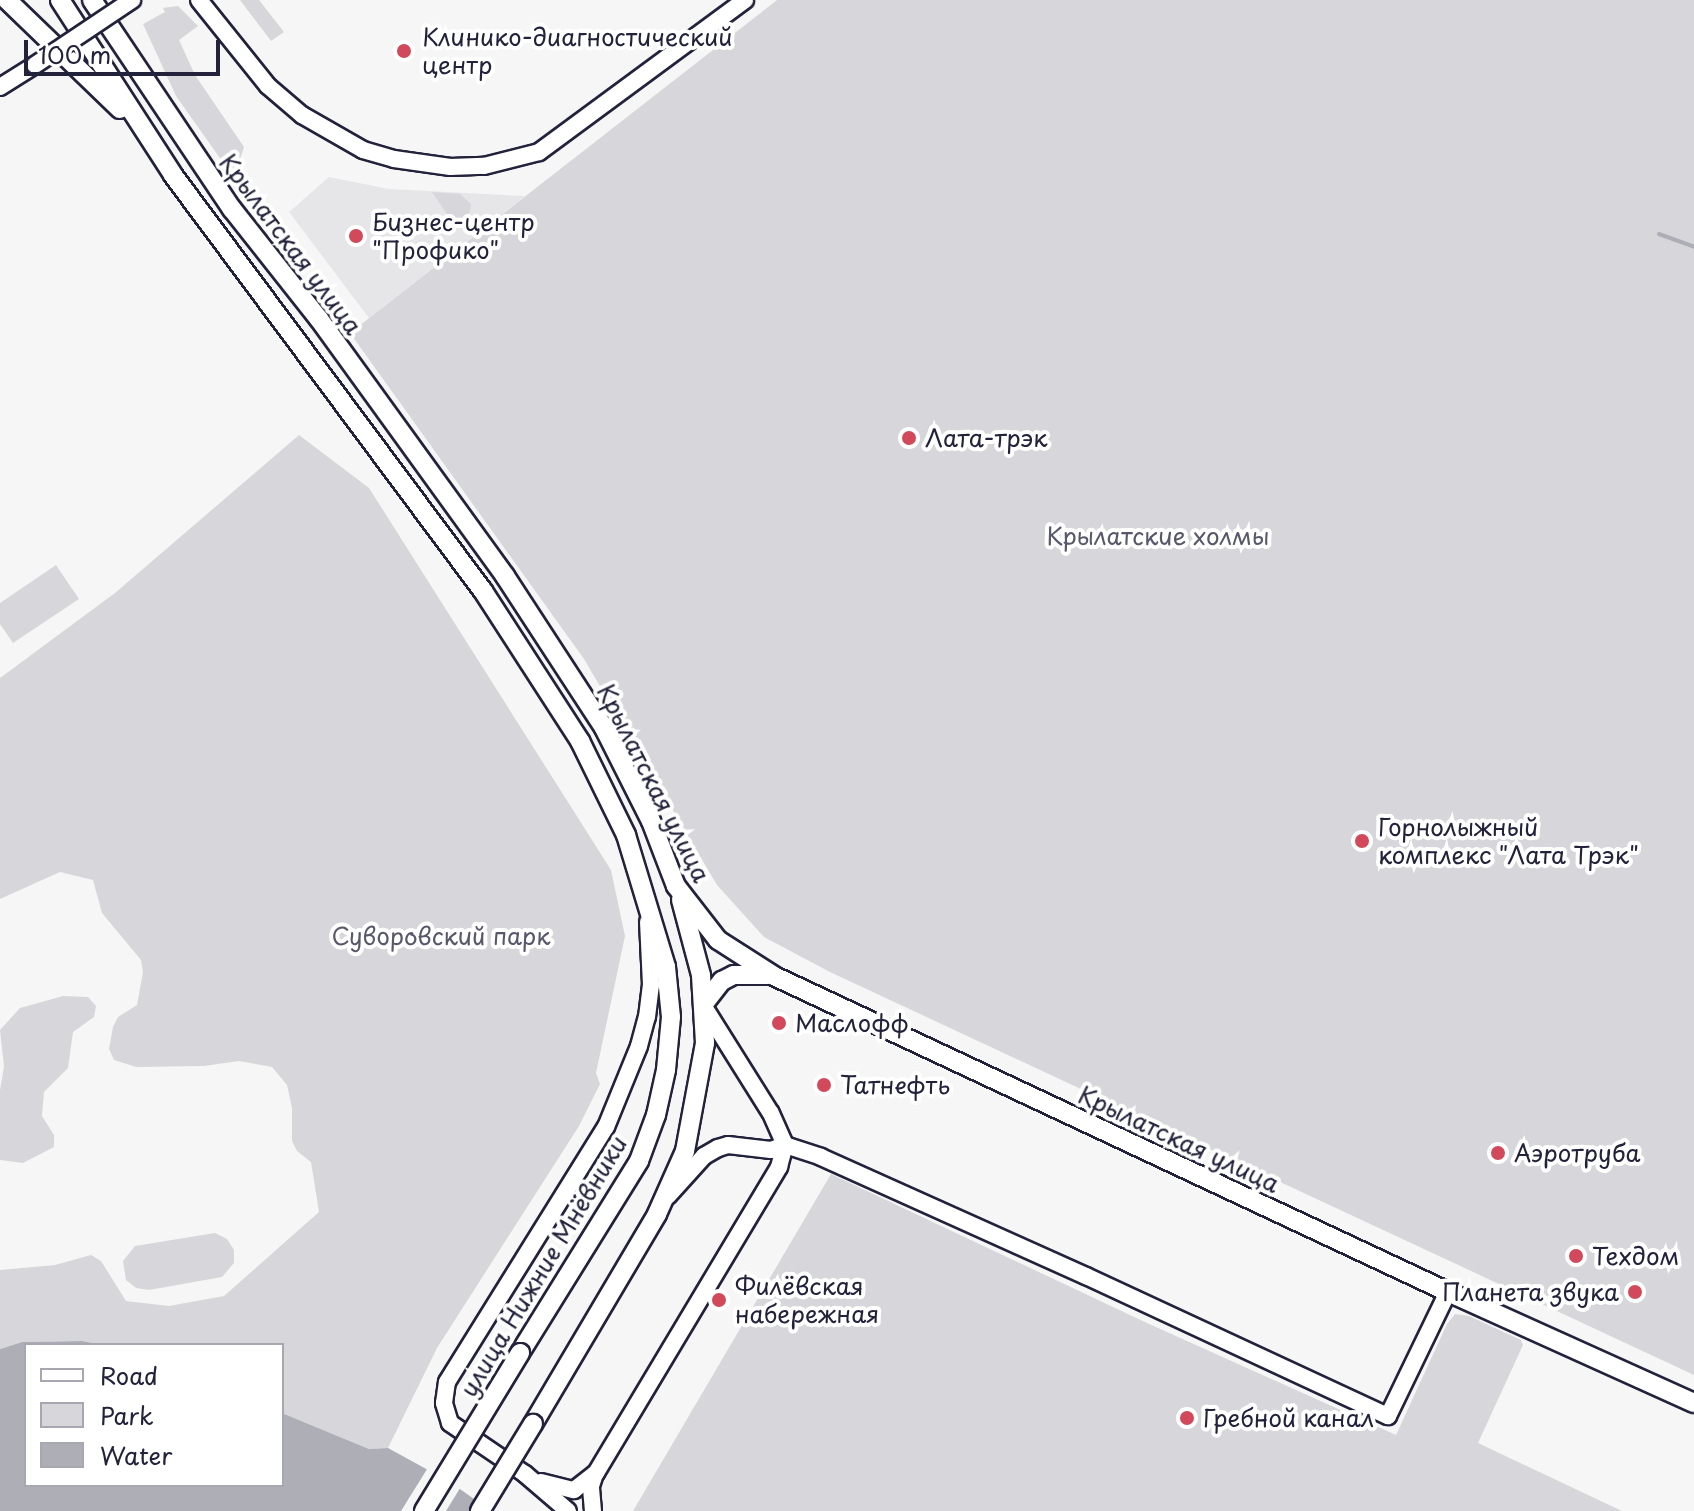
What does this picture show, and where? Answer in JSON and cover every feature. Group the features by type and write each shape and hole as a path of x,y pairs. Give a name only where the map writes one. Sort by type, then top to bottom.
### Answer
{"main road":[{"path":"7,0 117,107 173,175"},
{"name":"Крылатская улица","path":"60,0 173,175 483,591 580,741 626,835 645,893"},
{"name":"Крылатская улица","path":"92,0 232,209 319,319 505,576 604,728 651,821 676,886 718,940 774,976 1448,1292 1694,1403"},
{"path":"109,0 148,87"},
{"path":"480,1511 667,1197 685,1151 694,1117 705,1043 695,945 676,886"},
{"name":"улица Нижние Мнёвники","path":"424,1511 639,1161 656,1115 666,1070 671,1017 666,967 645,893"},
{"path":"703,1005 722,981 734,975 774,976"}],"street":[{"path":"0,87 132,0"},
{"path":"199,0 268,86 302,115 363,150 394,159 450,167 484,166 539,152 745,0"},
{"path":"568,1511 525,1474 450,1423 444,1403 447,1382 606,1127 639,1046 651,985 645,893"},
{"path":"593,1511 591,1486 596,1473 779,1167 785,1145 770,1112 703,1005"},
{"path":"667,1197 704,1156 718,1148 728,1145 771,1150 785,1145 821,1157 1072,1269 1388,1416 1448,1292"},
{"path":"525,1474 547,1485 574,1490 596,1473"}],"shaded area":[{"path":"329,177 389,189 525,196 369,318 289,212"}],"green space":[{"path":"240,0 259,0 284,32 271,41"},
{"name":"Крылатские холмы","path":"777,0 1694,0 1694,1375 830,972 764,937 717,885 584,659 350,333"},
{"path":"178,6 198,26 179,40 195,75 244,147 234,178 176,96 143,24 165,12 163,8"},
{"path":"432,192 460,194 471,204 470,212 455,226"},
{"name":"Суворовский парк","path":"299,435 369,488 611,870 625,936 596,1073 600,1084 579,1126 437,1348 388,1448 369,1449 284,1414 284,1343 22,1342 0,1349 0,1270 55,1265 91,1255 101,1261 126,1301 169,1306 224,1296 319,1212 311,1162 297,1151 292,1141 292,1108 287,1085 272,1067 239,1061 204,1066 136,1067 114,1060 109,1049 113,1027 118,1017 137,1005 143,972 141,960 102,913 93,880 60,872 0,899 0,678 115,593"},
{"path":"56,565 79,599 13,643 0,624 0,603"},
{"path":"63,996 88,997 96,1006 94,1017 73,1032 68,1068 44,1092 42,1116 54,1135 54,1147 23,1163 0,1160 0,1090 4,1067 0,1030 20,1008"},
{"path":"831,1174 1147,1323 1396,1435 1447,1324 1455,1314 1469,1316 1521,1340 1523,1345 1478,1443 1622,1511 633,1511"},
{"path":"215,1233 227,1239 234,1250 234,1263 222,1277 149,1290 136,1288 126,1280 123,1261 135,1246"}],"water":[{"path":"22,1342 93,1343 24,1343 24,1487 284,1487 284,1414 369,1449 388,1448 450,1482 491,1511 0,1511 0,1349"}],"pier":[{"path":"429,1466 462,1485 446,1511 401,1511"}],"waterway":[{"path":"1659,234 1694,247"}],"place":[{"name":"Клинико-диагностический центр","path":"404,51"},
{"name":"Бизнес-центр \"Профико\"","path":"356,236"},
{"name":"Лата-трэк","path":"909,438"},
{"name":"Горнолыжный комплекс \"Лата Трэк\"","path":"1362,841"},
{"name":"Маслофф","path":"779,1023"},
{"name":"Татнефть","path":"824,1085"},
{"name":"Аэротруба","path":"1498,1153"},
{"name":"Техдом","path":"1576,1256"},
{"name":"Планета звука","path":"1635,1292"},
{"name":"Филёвская набережная","path":"719,1300"},
{"name":"Гребной канал","path":"1187,1418"}]}
